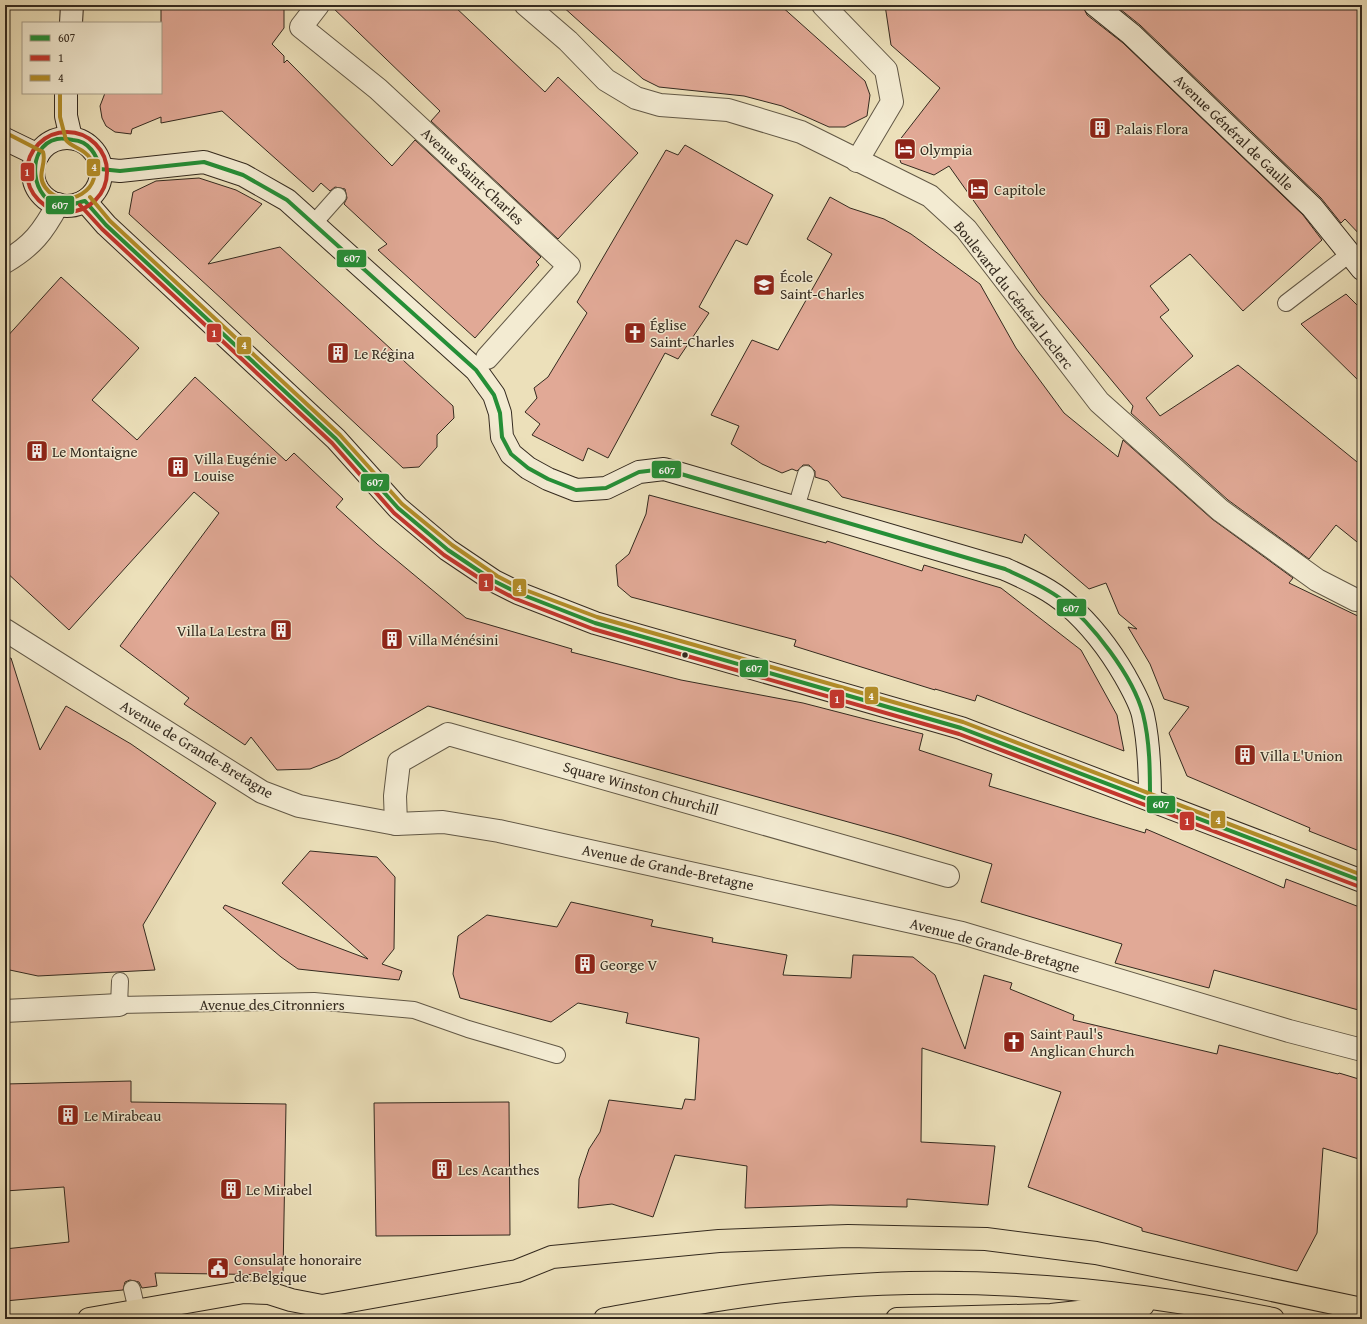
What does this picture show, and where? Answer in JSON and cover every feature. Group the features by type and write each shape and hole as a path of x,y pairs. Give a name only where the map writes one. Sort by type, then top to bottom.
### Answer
{"main road":[{"path":"89,1319 138,1315 244,1292 269,1293 291,1300 322,1306 517,1271 552,1257 719,1241 848,1236 986,1239 1102,1254 1362,1310"},
{"path":"605,1319 763,1293 894,1283 1025,1284 1090,1289 1176,1301 1273,1319"},
{"path":"897,1319 1051,1315 1176,1301"}],"street":[{"path":"70,22 72,5"},
{"name":"Avenue Saint-Charles","path":"318,5 301,27 378,89 570,266 486,358"},
{"name":"Boulevard du Général Leclerc","path":"526,5 568,41 606,80 636,98 660,105 728,110 801,132 930,196 966,229 1099,402 1220,510 1317,580 1356,600 1362,601"},
{"path":"823,5 886,70 892,102 857,161"},
{"name":"Avenue Général de Gaulle","path":"1095,5 1131,34 1312,208 1357,261"},
{"path":"66,94 66,116 71,138"},
{"path":"71,138 82,142 91,148 98,158 100,169 98,187 85,201 76,205 58,204 48,200 41,193 33,174 38,154 52,142 71,138"},
{"path":"5,139 38,154"},
{"path":"100,169 120,171 204,162 243,175 287,200 476,370 494,395 500,413 502,436 511,454 528,468 548,479 576,490 606,488 639,472 664,469 1005,569 1038,585 1068,605 1090,627 1113,655 1129,684 1142,713 1150,764 1150,799"},
{"path":"85,201 106,225 336,438 398,508 448,550 494,581 518,593 595,623 961,728 1150,799 1289,855 1362,881"},
{"path":"5,262 24,251 45,228 58,204"},
{"name":"Avenue de Grande-Bretagne","path":"5,630 262,792 299,806 396,824 443,822 499,831 962,933 1290,1031 1362,1050"},
{"name":"Square Winston Churchill","path":"396,824 395,796 399,762 448,734 948,876"},
{"name":"Avenue des Citronniers","path":"5,1011 119,1005"}],"lane":[{"path":"314,223 338,196"},
{"path":"1286,303 1357,261"},
{"path":"796,508 806,474"},
{"path":"119,1005 120,981"},
{"name":"Avenue des Citronniers","path":"119,1005 314,1001 414,1010 468,1029 557,1055"},
{"path":"132,1289 138,1315"}],"building":[{"path":"161,5 284,5 284,28 272,44 284,56 284,63 287,60 392,166 415,140 541,257 536,262 539,265 475,338 378,250 387,244 344,204 347,198 345,189 335,187 330,191 321,183 313,192 222,111 161,123 161,117 132,129 131,134 115,132 106,126 102,118 100,106 105,94 162,94"},
{"path":"330,5 453,5 545,92 558,77 638,153 558,239 431,121 440,111"},
{"path":"561,5 780,5 865,81 870,95 867,116 845,127 829,127 782,106 744,96 659,87 643,79"},
{"path":"885,5 1083,5 1087,15 1123,43 1303,215 1322,240 1243,311 1190,254 1150,286 1169,310 1160,317 1193,356 1146,398 1160,416 1238,365 1362,466 1362,546 1336,525 1309,559 1228,500 1131,413 1133,406 1039,293 949,166 934,175 901,163 895,146 940,88 891,45"},
{"path":"1115,5 1362,5 1362,237 1345,219 1341,223 1321,198 1140,25"},
{"name":"Église Saint-Charles","path":"685,145 773,195 747,245 736,240 699,307 709,313 678,359 665,353 608,458 588,448 583,461 532,435 540,424 525,412 537,398 534,388 548,377 587,313 577,302 666,150 678,155"},
{"name":"Le Régina","path":"199,178 236,190 262,204 208,264 280,247 453,406 454,418 437,435 437,447 419,467 403,468 129,214 133,192 156,181"},
{"path":"830,197 850,208 884,219 911,234 980,284 1016,348 1064,413 1118,457 1123,440 1212,519 1293,578 1289,583 1362,618 1362,852 1309,831 1310,828 1187,776 1169,733 1189,707 1164,699 1150,664 1128,627 1137,629 1119,614 1106,583 1089,589 1025,534 1022,543 842,497 828,481 815,477 815,471 809,465 803,465 797,471 792,469 782,473 762,464 731,444 739,426 711,415 752,340 778,350 832,254 807,239"},
{"path":"61,277 139,348 92,400 137,440 195,377 286,461 294,453 343,499 336,507 377,544 466,618 572,649 571,652 681,680 803,703 923,734 919,750 992,774 989,786 1145,833 1146,829 1284,888 1286,879 1362,908 1362,1011 1214,970 1209,988 1115,963 1122,944 981,902 992,864 899,836 428,706 338,758 310,769 277,770 251,737 245,745 184,704 189,698 120,646 219,513 194,492 69,630 5,571 5,339"},
{"path":"1346,294 1362,310 1362,384 1301,324"},
{"path":"649,495 826,543 827,541 922,571 924,565 1001,588 1081,650 1117,715 1124,751 977,695 975,701 935,690 794,646 796,640 631,597 618,586 616,565 629,554 646,514"},
{"path":"11,658 40,750 66,706 131,744 216,803 143,925 155,970 38,976 5,969 5,659"},
{"path":"310,851 377,857 395,877 394,949 382,964 402,971 399,980 298,969 281,957 223,908 225,905 368,959 282,883"},
{"path":"571,902 653,920 651,926 713,938 712,942 787,955 783,975 851,978 853,955 913,957 935,975 965,1049 984,975 1012,983 1010,989 1074,1015 1073,1020 1217,1054 1219,1045 1338,1074 1339,1073 1362,1080 1362,1160 1323,1148 1317,1233 1297,1271 1142,1231 1142,1228 1028,1187 1061,1092 922,1048 921,1142 995,1146 988,1205 907,1199 907,1207 831,1205 745,1208 747,1166 675,1155 653,1217 612,1204 578,1208 579,1179 589,1149 600,1132 609,1100 682,1109 685,1099 695,1100 699,1038 626,1023 628,1013 578,1003 551,1022 460,998 453,974 458,936 487,915 557,927"},
{"path":"131,1081 131,1102 286,1104 283,1275 155,1273 157,1286 142,1288 139,1282 130,1280 125,1282 123,1290 5,1301 5,1249 69,1242 64,1187 5,1191 5,1084"},
{"name":"Les Acanthes","path":"509,1102 510,1235 376,1236 374,1103"}],"transit line":[{"name":"4","path":"8,134 43,152 44,160 41,174 42,183 53,195 63,198 73,198 82,194 94,179 94,169 90,158 66,140 60,117 60,94"},
{"name":"1","path":"67,132 82,135 95,144 104,157 107,172 104,187 95,200 82,209 67,212 52,209 39,200 30,187 27,172 30,157 39,144 52,135 67,132"},
{"name":"607","path":"1150,799 1147,735 1143,714 1138,699 1121,667 1098,636 1073,609 1048,590 1005,569 664,469 639,472 606,488 576,490 548,479 528,468 511,454 502,437 500,413 494,395 476,370 287,200 243,175 204,162 120,171 100,169 97,159 88,146 79,141 63,139 57,139 46,144 39,152 35,174 38,186 44,196 53,203 64,206 85,201 106,225 336,439 398,508 448,550 494,581 518,593 595,623 961,728 1362,881"},
{"name":"4","path":"90,197 110,221 340,435 402,504 452,545 497,576 520,588 597,617 963,722 1362,875"},
{"name":"1","path":"80,205 102,229 332,443 394,513 444,555 491,586 516,599 593,629 959,734 1360,887"}],"place":[{"name":"Palais Flora","path":"1100,128"},
{"name":"Olympia","path":"905,149"},
{"name":"Capitole","path":"978,189"},
{"name":"École Saint-Charles","path":"764,285"},
{"name":"Église Saint-Charles","path":"635,333"},
{"name":"Le Régina","path":"338,353"},
{"name":"Le Montaigne","path":"37,451"},
{"name":"Villa Eugénie Louise","path":"178,467"},
{"name":"Villa La Lestra","path":"281,630"},
{"name":"Villa Ménésini","path":"392,639"},
{"name":"Villa L'Union","path":"1245,755"},
{"name":"George V","path":"585,964"},
{"name":"Saint Paul's Anglican Church","path":"1014,1042"},
{"name":"Le Mirabeau","path":"68,1115"},
{"name":"Les Acanthes","path":"442,1169"},
{"name":"Le Mirabel","path":"231,1189"},
{"name":"Consulate honoraire de Belgique","path":"218,1268"}]}
